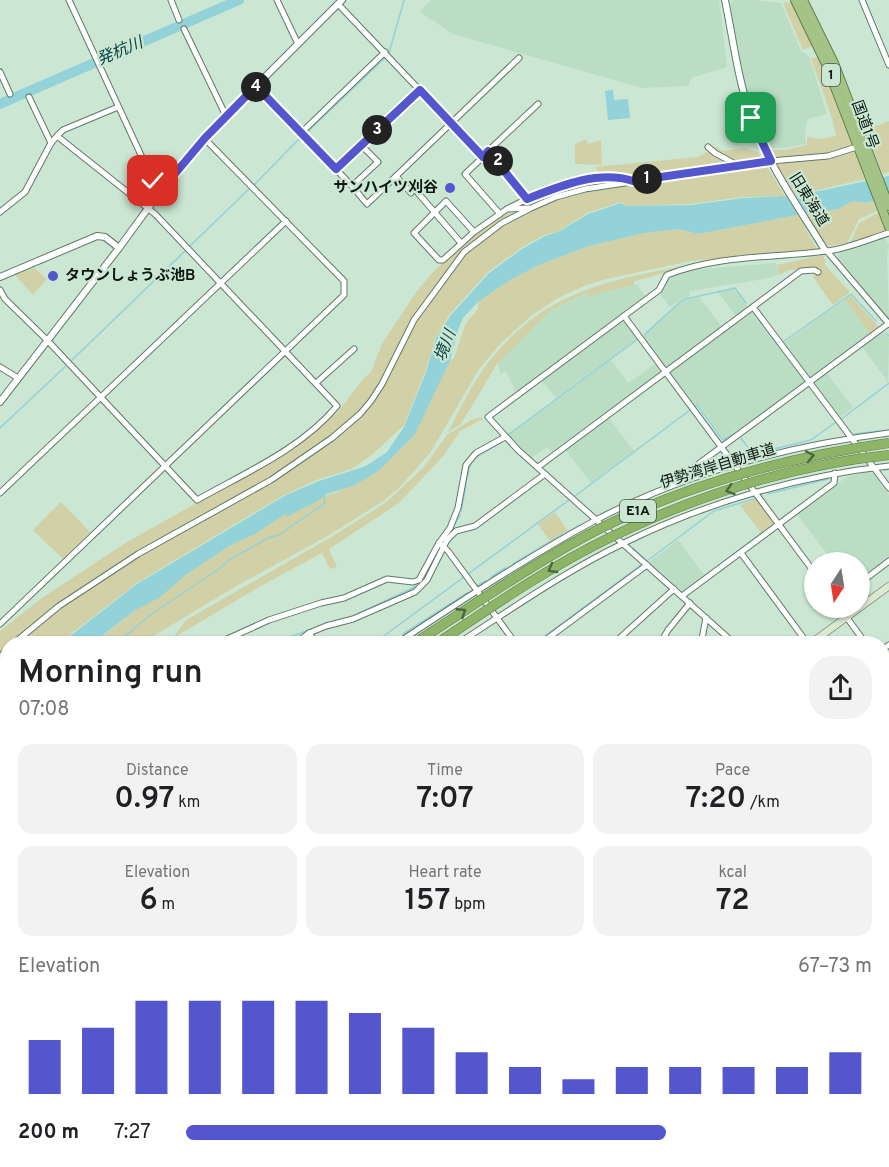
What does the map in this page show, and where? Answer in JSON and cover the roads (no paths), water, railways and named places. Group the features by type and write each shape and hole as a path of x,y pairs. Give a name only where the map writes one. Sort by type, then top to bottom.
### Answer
{"highway":[{"name":"国道1号","path":"795,0 889,206"},
{"name":"国道1号","path":"803,0 834,63 889,228"},
{"name":"伊勢湾岸自動車道","path":"425,636 539,562 602,528 666,499 780,463 889,443"},
{"name":"伊勢湾岸自動車道","path":"448,636 536,578 573,557 610,537 676,508 778,476 840,462 889,455"}],"main road":[{"path":"870,600 889,586"},
{"path":"820,636 844,618"}],"street":[{"path":"69,0 153,181 162,189"},
{"path":"171,0 179,20"},
{"path":"277,0 298,44"},
{"name":"旧東海道","path":"725,0 746,100 771,163 826,249 889,324"},
{"path":"862,0 889,65"},
{"path":"0,402 162,189 205,138 340,2 483,157"},
{"path":"184,29 226,117"},
{"path":"302,136 387,54"},
{"path":"256,86 367,204 519,58"},
{"path":"0,72 10,94"},
{"path":"336,169 420,90"},
{"path":"29,98 51,143"},
{"path":"500,214 465,174 538,104"},
{"path":"0,212 26,192 51,143 63,130 118,107"},
{"path":"0,290 6,300 47,340 197,500 278,454 329,416 337,406 221,282 148,209 57,136"},
{"path":"0,624 344,295 344,281 205,138"},
{"path":"352,186 378,162 361,145"},
{"path":"708,147 741,166"},
{"path":"23,636 59,606 138,554 272,480 317,450 347,426 376,395 414,320 455,262 464,252 502,223 556,197 585,189 828,156 863,149"},
{"path":"488,151 527,199"},
{"path":"396,176 434,212 461,243"},
{"path":"474,232 446,201 414,233 439,260 442,260 474,232 507,209 527,199 576,182 619,177 633,181"},
{"path":"507,209 531,208"},
{"path":"0,494 286,221"},
{"path":"726,636 545,474 488,417 659,290 667,275 691,266 716,261 826,249 889,228"},
{"path":"0,277 97,236 105,237 119,248"},
{"path":"538,466 801,271 818,272"},
{"path":"753,307 889,489"},
{"path":"624,316 757,492 804,558"},
{"path":"670,487 722,446 889,324"},
{"path":"316,383 354,349"},
{"path":"0,367 18,378"},
{"path":"408,636 477,591 596,520 670,487 786,451 889,433"},
{"path":"233,636 259,623 344,598 387,579 413,582 419,580 455,519 466,465 470,458 505,436"},
{"path":"470,636 538,591 623,543 684,518 757,492 835,473 889,466"},
{"path":"682,596 834,483 835,473"},
{"path":"305,636 326,626 353,619 415,592 430,575 442,544 456,531 475,526 545,474"},
{"path":"442,544 510,636"},
{"path":"741,553 803,636"},
{"path":"870,575 889,561"},
{"path":"551,636 647,565"},
{"path":"622,636 674,589"},
{"path":"665,636 690,603"},
{"path":"702,636 706,618"},
{"path":"848,618 861,636"}],"water":[{"path":"613,90 614,100 628,99 630,118 608,120 605,91"},
{"path":"889,176 889,195 867,203 853,201 838,209 806,213 796,196"},
{"name":"境川","path":"786,196 798,215 698,234 679,229 644,233 589,246 539,265 510,280 478,302 463,318 450,361 415,434 380,470 355,485 327,494 286,517 287,513 255,534 233,544 187,574 159,598 134,611 102,636 70,636 137,584 286,495 319,481 366,466 387,452 404,427 426,372 436,338 451,315 489,273 522,249 545,236 560,231 588,214 621,203 625,206 691,205 743,198"}],"waterway":[{"name":"発杭川","path":"0,104 239,0"},
{"path":"389,53 404,0"},
{"path":"305,134 386,57"},
{"path":"254,185 301,137"},
{"path":"189,247 250,188"},
{"path":"70,362 186,250"},
{"path":"645,334 686,299 735,288 746,303"},
{"path":"783,342 851,294 876,321"},
{"path":"754,313 778,346"},
{"path":"886,333 889,336"},
{"path":"508,435 638,339"},
{"path":"0,428 67,365"},
{"path":"840,420 889,383"},
{"path":"695,407 697,405 723,440 737,432"},
{"path":"575,496 690,410"},
{"path":"740,437 753,454 811,440 836,422"},
{"path":"854,434 889,430"},
{"path":"476,457 500,443"},
{"path":"736,459 752,453"},
{"path":"696,474 722,465 727,459"},
{"path":"466,482 470,465"},
{"path":"885,470 889,469"},
{"path":"768,494 828,479"},
{"path":"461,511 466,485"},
{"path":"125,636 149,616 229,560 268,538 279,535 325,503 324,496"},
{"path":"633,548 647,561 714,511 757,498"},
{"path":"468,574 569,500"},
{"path":"453,527 460,515"},
{"path":"577,526 581,525"},
{"path":"566,533 575,528"},
{"path":"706,575 763,532"},
{"path":"513,564 563,534"},
{"path":"545,636 641,565"},
{"path":"491,577 505,568"},
{"path":"384,636 464,577"},
{"path":"478,585 485,581"},
{"path":"353,616 417,586"},
{"path":"403,634 467,593"},
{"path":"292,636 312,629"}],"place":[{"name":"サンハイツ刈谷","path":"450,188"},
{"name":"タウンしょうぶ池B","path":"53,276"}]}
